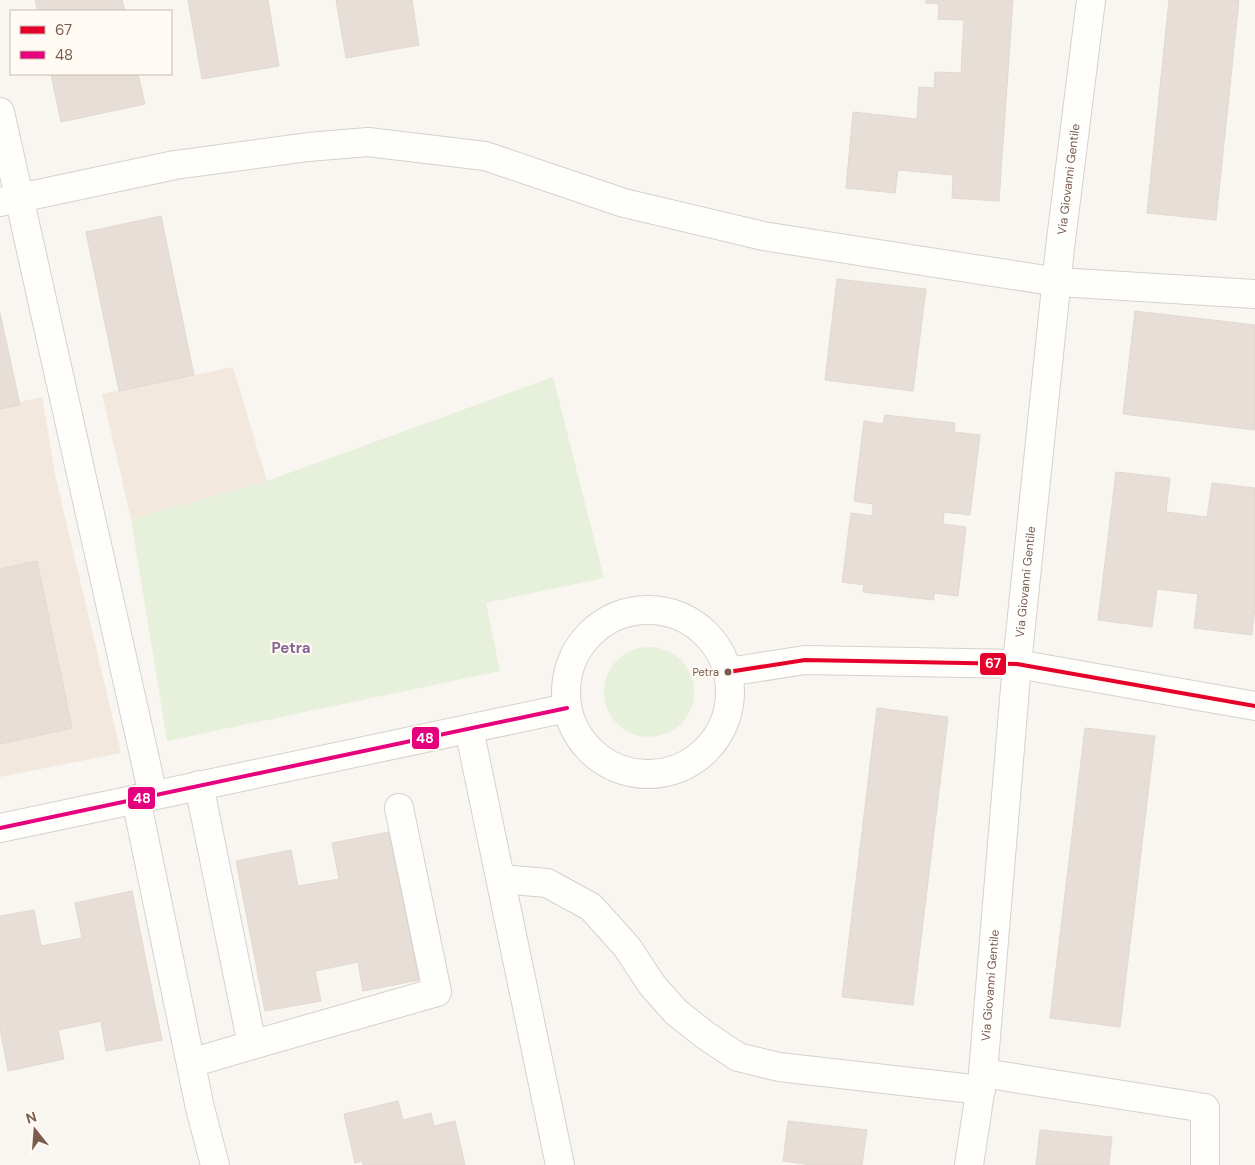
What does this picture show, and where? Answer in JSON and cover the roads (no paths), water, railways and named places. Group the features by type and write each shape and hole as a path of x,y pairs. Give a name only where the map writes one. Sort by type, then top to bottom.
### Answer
{"street":[{"name":"Via Giovanni Gentile","path":"969,1165 982,1082 1017,664 1062,238 1091,0"},
{"path":"0,112 10,200 145,797 191,1063 215,1165"},
{"path":"10,200 175,165 308,147 368,142 485,156 624,202 763,236 1058,282 1255,294"},
{"path":"644,610 672,613 697,626 717,646 728,672 730,698 724,724 711,746 690,763 665,773 639,775 614,768 592,754 575,733 566,708 566,680 575,653 593,631 616,616 644,610"},
{"path":"728,672 805,660 1017,664 1255,706"},
{"path":"0,828 566,708"},
{"path":"469,729 560,1165"},
{"path":"200,785 252,1045"},
{"path":"191,1063 437,992 399,808"},
{"path":"501,879 548,883 591,906 627,947 652,985 676,1012 705,1035 738,1057 779,1067 982,1082 1205,1108 1205,1165"}],"place":[{"name":"Petra","path":"728,672"}],"district":[{"name":"Petra","path":"291,648"}]}
